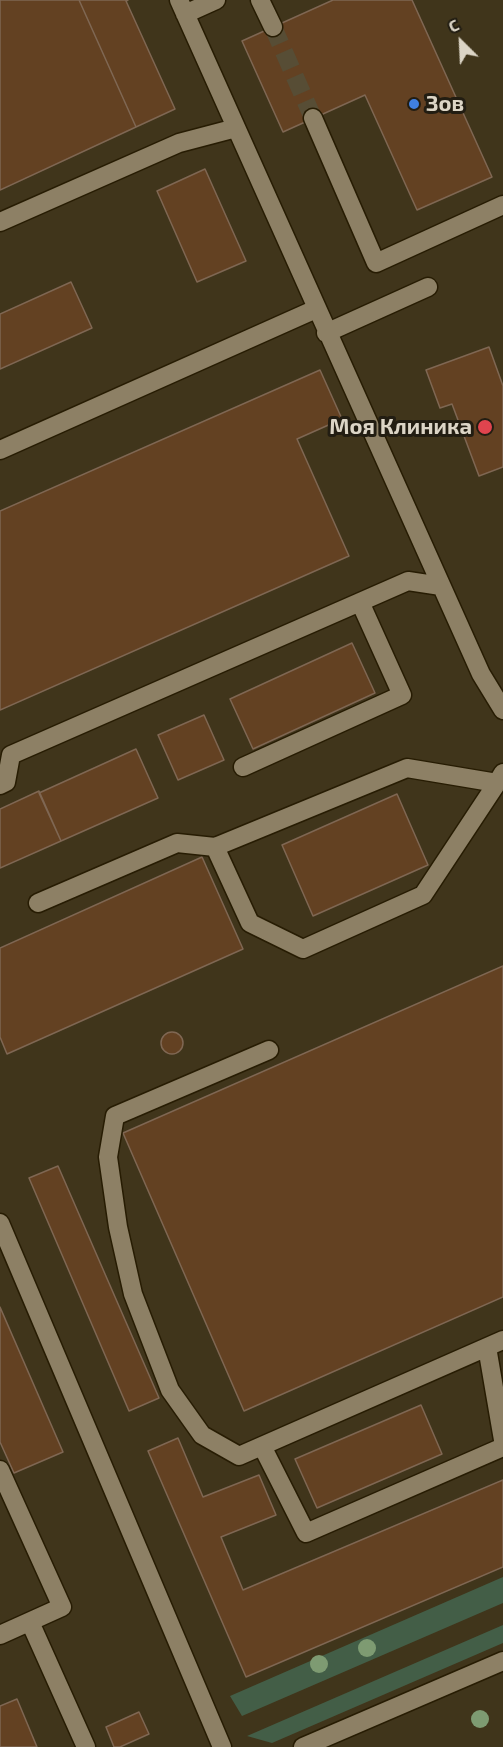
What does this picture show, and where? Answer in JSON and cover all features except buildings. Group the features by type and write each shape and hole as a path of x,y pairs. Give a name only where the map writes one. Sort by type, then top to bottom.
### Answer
{"lane":[{"path":"216,0 182,7 326,333 481,674 503,710"},
{"path":"260,0 273,27"},
{"path":"313,118 376,262 503,205"},
{"path":"0,222 179,143 236,128"},
{"path":"326,333 428,287"},
{"path":"0,450 316,309"},
{"path":"0,785 6,782 11,755 408,581 441,586"},
{"path":"243,767 402,694 360,602"},
{"path":"38,903 177,843 215,847 407,768 500,778 423,896 303,949 250,923 215,847"},
{"path":"269,1050 115,1116 108,1157 118,1227 133,1294 170,1390 202,1435 239,1456 495,1344 503,1440"},
{"path":"0,1223 222,1747"},
{"path":"262,1446 306,1533 503,1447"},
{"path":"0,1470 62,1607 0,1635"},
{"path":"30,1622 86,1747"},
{"path":"303,1747 503,1661"}],"green space":[{"path":"503,1577 503,1603 242,1716 230,1696"},
{"path":"503,1625 503,1643 272,1743 247,1736"}],"tunnel":[{"path":"273,27 313,118"}],"place":[{"name":"Зов","path":"414,104"},
{"name":"Моя Клиника","path":"485,427"}]}
